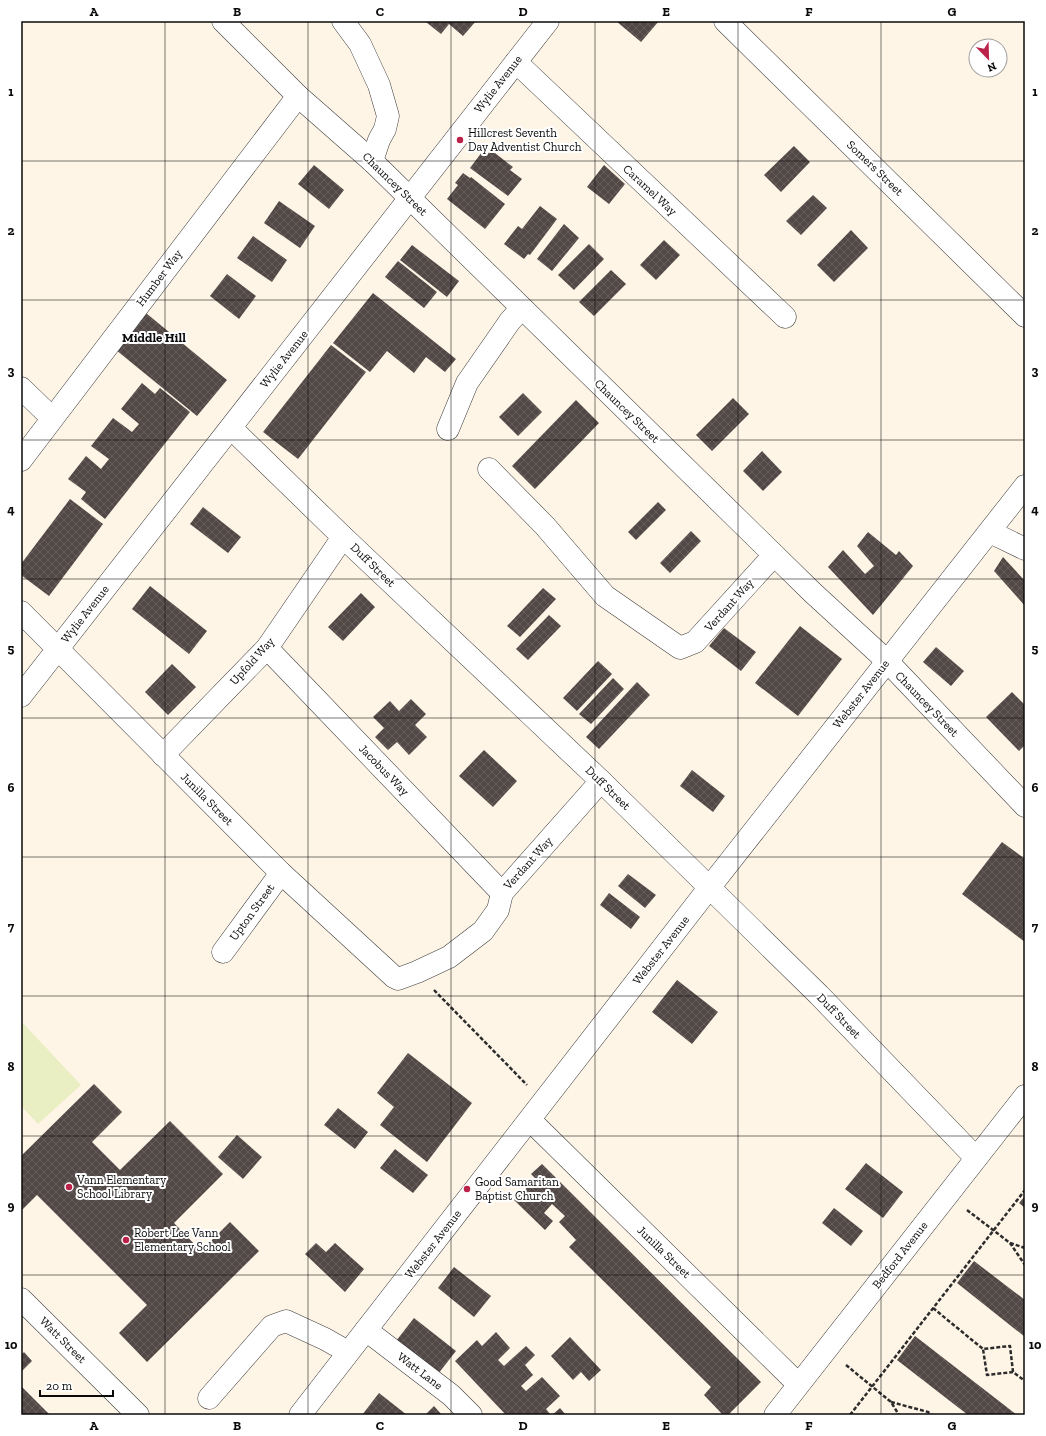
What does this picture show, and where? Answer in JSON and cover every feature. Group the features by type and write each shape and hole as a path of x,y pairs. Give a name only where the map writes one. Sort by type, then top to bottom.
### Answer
{"street":[{"name":"Chauncey Street","path":"224,21 298,96 372,161 812,592 887,661 1025,806"},
{"path":"343,21 360,44 379,85 388,116 385,129 379,140 372,161"},
{"name":"Wylie Avenue","path":"21,696 548,21"},
{"name":"Somers Street","path":"725,21 1025,316"},
{"name":"Caramel Way","path":"516,62 785,317"},
{"name":"Humber Way","path":"21,460 298,96"},
{"path":"448,429 467,383 510,321 522,308"},
{"path":"21,388 52,418"},
{"name":"Duff Street","path":"231,428 601,781 819,995 976,1158"},
{"name":"Verdant Way","path":"490,469 545,526 605,596 680,648 695,642 774,555"},
{"name":"Webster Avenue","path":"300,1415 709,888 1025,486"},
{"path":"990,532 1025,549"},
{"name":"Upfold Way","path":"163,755 267,648 343,536"},
{"name":"Junilla Street","path":"21,612 281,873 394,977 398,979"},
{"name":"Jacobus Way","path":"267,648 502,893"},
{"name":"Verdant Way","path":"398,979 449,957 482,931 498,910 502,893 601,781"},
{"name":"Upton Street","path":"223,952 281,873"},
{"name":"Bedford Avenue","path":"775,1415 1025,1096"},
{"name":"Junilla Street","path":"530,1120 798,1384"},
{"name":"Watt Street","path":"21,1299 138,1415"},
{"path":"209,1398 272,1326 286,1321 319,1336 348,1352"},
{"name":"Watt Lane","path":"366,1330 451,1395 471,1415"}],"path":[{"path":"439,997 543,1102"},
{"path":"850,1415 1025,1190"},
{"path":"967,1210 1010,1244 1025,1265"},
{"path":"1010,1244 1025,1248"},
{"path":"933,1308 983,1349 987,1375 1013,1372 1025,1381"},
{"path":"983,1349 1010,1346 1013,1372"},
{"path":"846,1365 891,1402 899,1415"},
{"path":"891,1402 928,1412 932,1415"}],"green space":[{"path":"21,1021 81,1085 38,1124 21,1106"}],"building":[{"path":"476,21 463,36 449,24 441,34 426,22"},
{"path":"616,21 659,21 641,42"},
{"path":"794,146 810,162 781,192 764,175"},
{"path":"491,150 513,167 510,170 522,179 508,196 470,168 482,152 487,155"},
{"path":"314,165 344,190 329,209 298,184"},
{"path":"604,165 625,184 609,204 587,187"},
{"path":"463,173 470,178 471,177 505,204 485,229 447,199 458,185 455,183"},
{"path":"813,195 827,208 801,235 786,221"},
{"path":"279,201 315,226 300,248 264,223"},
{"path":"540,206 557,219 530,255 528,254 524,259 504,244 518,226 522,229"},
{"path":"564,224 579,238 552,271 537,259"},
{"path":"851,230 868,248 834,282 817,265"},
{"path":"253,236 287,260 272,282 237,258"},
{"path":"664,240 680,255 656,280 640,265"},
{"path":"589,244 604,259 574,290 558,275"},
{"path":"412,245 459,281 447,297 400,260"},
{"path":"398,261 437,292 424,308 385,277"},
{"path":"611,270 626,284 594,316 579,302"},
{"path":"227,274 256,296 239,319 210,296"},
{"path":"373,293 456,359 445,372 426,357 414,373 387,351 370,372 333,343"},
{"path":"146,313 227,380 197,416 116,350"},
{"path":"331,345 366,372 298,459 263,432"},
{"path":"142,383 155,394 160,388 190,412 105,519 81,499 86,492 68,479 86,456 101,469 109,459 91,446 113,418 132,432 139,424 121,409"},
{"path":"523,393 542,412 518,436 499,417"},
{"path":"733,398 749,414 712,451 696,435"},
{"path":"576,400 599,423 535,489 512,466"},
{"path":"762,451 782,472 763,491 743,471"},
{"path":"70,499 103,524 49,596 21,575 21,564"},
{"path":"658,502 666,510 636,540 628,532"},
{"path":"203,507 241,537 228,553 190,524"},
{"path":"691,531 701,541 670,573 660,563"},
{"path":"868,532 896,555 899,551 913,566 873,615 828,567 843,550 865,574 874,566 857,546"},
{"path":"1003,557 1025,581 1025,606 994,571"},
{"path":"150,586 207,631 189,654 132,609"},
{"path":"543,588 556,599 520,637 507,626"},
{"path":"361,593 375,607 343,641 328,627"},
{"path":"549,615 561,626 528,660 516,649"},
{"path":"800,626 842,659 798,716 755,683"},
{"path":"724,628 756,652 741,671 709,646"},
{"path":"936,647 964,671 951,686 923,662"},
{"path":"598,661 612,674 577,711 563,698"},
{"path":"172,664 196,687 168,715 145,692"},
{"path":"613,678 624,689 591,724 579,714"},
{"path":"637,682 650,695 599,749 586,737"},
{"path":"1012,692 1025,705 1025,745 1019,751 986,717"},
{"path":"411,699 426,714 415,725 427,737 409,755 397,742 388,750 375,737 384,728 373,717 390,701 399,711"},
{"path":"484,750 517,781 493,807 459,776"},
{"path":"692,770 725,796 713,812 680,786"},
{"path":"1002,842 1025,859 1025,942 962,894"},
{"path":"628,874 656,895 645,908 618,886"},
{"path":"609,893 640,917 631,929 600,905"},
{"path":"677,980 718,1012 692,1044 652,1012"},
{"path":"408,1053 472,1103 427,1162 380,1125 394,1107 377,1093"},
{"path":"94,1084 122,1112 92,1142 120,1170 170,1121 223,1174 174,1223 201,1251 230,1222 259,1251 147,1362 119,1333 147,1305 37,1195 21,1211 21,1156"},
{"path":"338,1108 368,1132 355,1149 324,1125"},
{"path":"237,1135 262,1157 243,1179 218,1157"},
{"path":"395,1149 428,1175 413,1193 380,1168"},
{"path":"866,1163 903,1192 883,1218 845,1189"},
{"path":"542,1164 761,1382 728,1415 723,1415 704,1395 711,1387 569,1247 576,1240 559,1222 565,1216 552,1204 544,1213 553,1221 545,1230 514,1200 536,1179 531,1174"},
{"path":"1025,1196 1025,1208 1019,1203"},
{"path":"834,1208 863,1231 851,1246 822,1223"},
{"path":"316,1243 326,1252 335,1243 364,1269 345,1292 305,1254"},
{"path":"974,1261 1025,1300 1025,1337 957,1283"},
{"path":"454,1267 491,1296 474,1317 438,1288"},
{"path":"414,1318 456,1351 438,1374 396,1341"},
{"path":"496,1332 510,1348 498,1360 504,1366 526,1346 535,1355 525,1365 533,1375 521,1386 526,1391 542,1377 560,1396 546,1409 551,1415 506,1415 455,1361 477,1340 482,1346"},
{"path":"915,1336 1017,1415 968,1415 897,1360"},
{"path":"570,1337 601,1370 589,1381 581,1372 573,1380 551,1356"},
{"path":"24,1352 32,1361 21,1372 21,1355"},
{"path":"21,1386 50,1415 21,1415"},
{"path":"379,1393 407,1415 362,1415"},
{"path":"434,1406 442,1415 425,1415"},
{"path":"560,1408 566,1415 552,1415"}],"place":[{"name":"Hillcrest Seventh Day Adventist Church","path":"460,140"},
{"name":"Vann Elementary School Library","path":"69,1187"},
{"name":"Good Samaritan Baptist Church","path":"467,1189"},
{"name":"Robert Lee Vann Elementary School","path":"126,1240"}],"district":[{"name":"Middle Hill","path":"154,337"}]}
